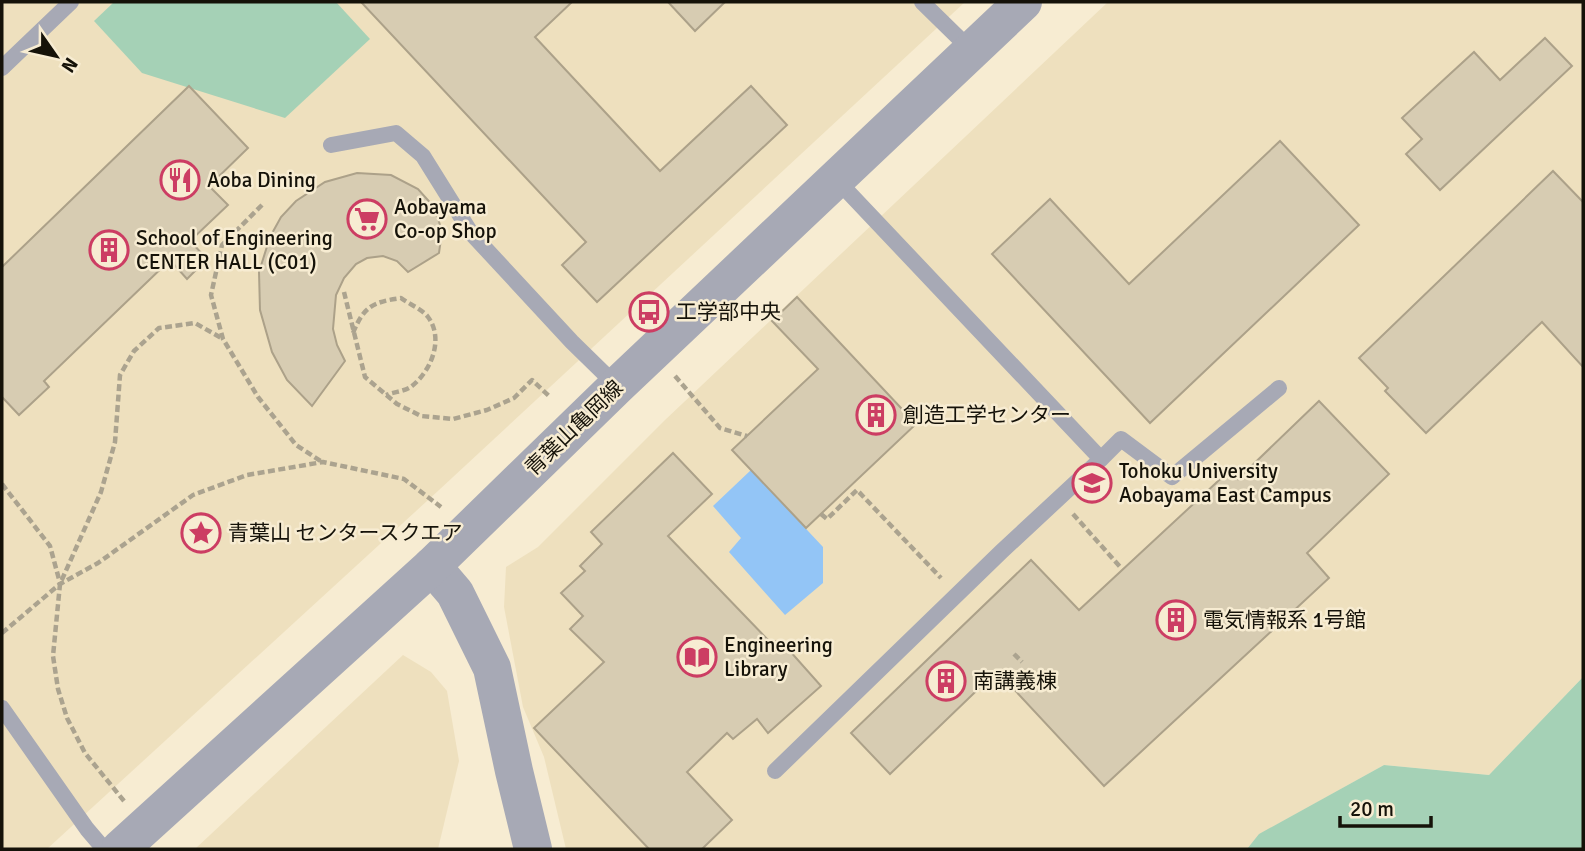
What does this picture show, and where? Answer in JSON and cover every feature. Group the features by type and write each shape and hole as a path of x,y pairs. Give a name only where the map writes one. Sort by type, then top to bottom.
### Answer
{"street":[{"name":"青葉山亀岡線","path":"120,849 432,566 617,386 1023,2"},
{"path":"432,566 455,593 492,668 534,849"}],"lane":[{"path":"2,68 71,2"},
{"path":"922,2 971,50"},
{"path":"331,145 396,133 423,156 471,233 572,342 617,386"},
{"path":"835,178 1101,459"},
{"path":"775,771 1121,439 1172,477 1279,388"},
{"path":"2,708 104,849"}],"path":[{"path":"262,205 222,245 211,295 223,339 258,397 296,445 323,462 404,480 441,507"},
{"path":"344,292 365,377 397,404 421,416 453,419 487,410 514,398 531,380 549,396"},
{"path":"353,334 359,317 374,302 401,298 426,314 435,329 435,349 430,363 411,387 386,395"},
{"path":"123,800 85,753 67,719 58,689 53,656 60,584 102,492 115,442 120,375 134,351 159,328 195,323 223,339"},
{"path":"652,353 720,428 747,436"},
{"path":"2,633 60,584 98,564 193,495 247,475 323,462"},
{"path":"2,484 50,546 60,584"},
{"path":"821,514 827,519 857,490 957,594"},
{"path":"1059,497 1122,569"},
{"path":"1014,654 1022,662"}],"shaded area":[{"path":"2,2 965,2 47,849 2,849"},
{"name":"Tohoku University Aobayama East Campus","path":"1108,2 1583,2 1583,677 1489,775 1384,765 1260,834 1247,849 566,849 544,757 523,707 504,607 506,567 538,547 665,420"},
{"path":"403,655 431,672 447,691 459,761 438,849 195,849"}],"green space":[{"path":"114,2 336,2 370,39 285,118 142,73 94,21"},
{"path":"1583,677 1583,849 1247,849 1259,834 1384,765 1489,775"}],"water":[{"path":"751,470 823,547 823,583 785,615 729,552 741,538 713,506"}],"building":[{"path":"361,2 572,2 535,37 660,171 751,86 787,125 597,302 562,265 586,242"},
{"path":"668,2 725,2 695,31"},
{"path":"1545,38 1572,66 1440,190 1406,154 1422,139 1402,118 1474,52 1500,80"},
{"name":"School of Engineering CENTER HALL (C01)","path":"189,86 248,148 209,186 228,205 190,241 207,259 187,279 170,260 44,381 49,387 19,415 2,397 2,267"},
{"path":"1280,141 1359,225 1150,423 992,254 1050,199 1129,284"},
{"path":"1553,171 1583,202 1583,367 1542,322 1426,433 1385,391 1388,388 1359,358"},
{"path":"357,173 391,175 418,189 435,208 442,232 439,253 408,272 397,261 383,256 367,258 356,264 344,278 336,295 333,329 345,361 312,406 287,380 272,352 260,310 259,272 270,237 281,217 296,201 325,182"},
{"name":"創造工学センター","path":"797,297 916,424 806,528 732,450 818,369 772,321"},
{"name":"電気情報系 1号館","path":"1319,401 1389,474 1307,553 1329,578 1104,786 997,671 890,774 851,733 1031,560 1079,610 1230,470 1238,479"},
{"name":"Engineering Library","path":"673,453 712,494 668,536 769,641 781,641 821,686 768,733 757,719 733,739 727,733 687,772 732,820 702,849 649,849 534,728 604,662 570,629 583,616 561,593 585,571 580,566 602,544 591,532"}],"place":[{"name":"Aoba Dining","path":"180,180"},
{"name":"Aobayama Co-op Shop","path":"367,219"},
{"name":"School of Engineering CENTER HALL (C01)","path":"109,250"},
{"name":"工学部中央","path":"649,312"},
{"name":"創造工学センター","path":"876,415"},
{"name":"Tohoku University Aobayama East Campus","path":"1092,483"},
{"name":"青葉山 センタースクエア","path":"201,533"},
{"name":"電気情報系 1号館","path":"1176,620"},
{"name":"Engineering Library","path":"697,657"},
{"name":"南講義棟","path":"946,681"}]}
